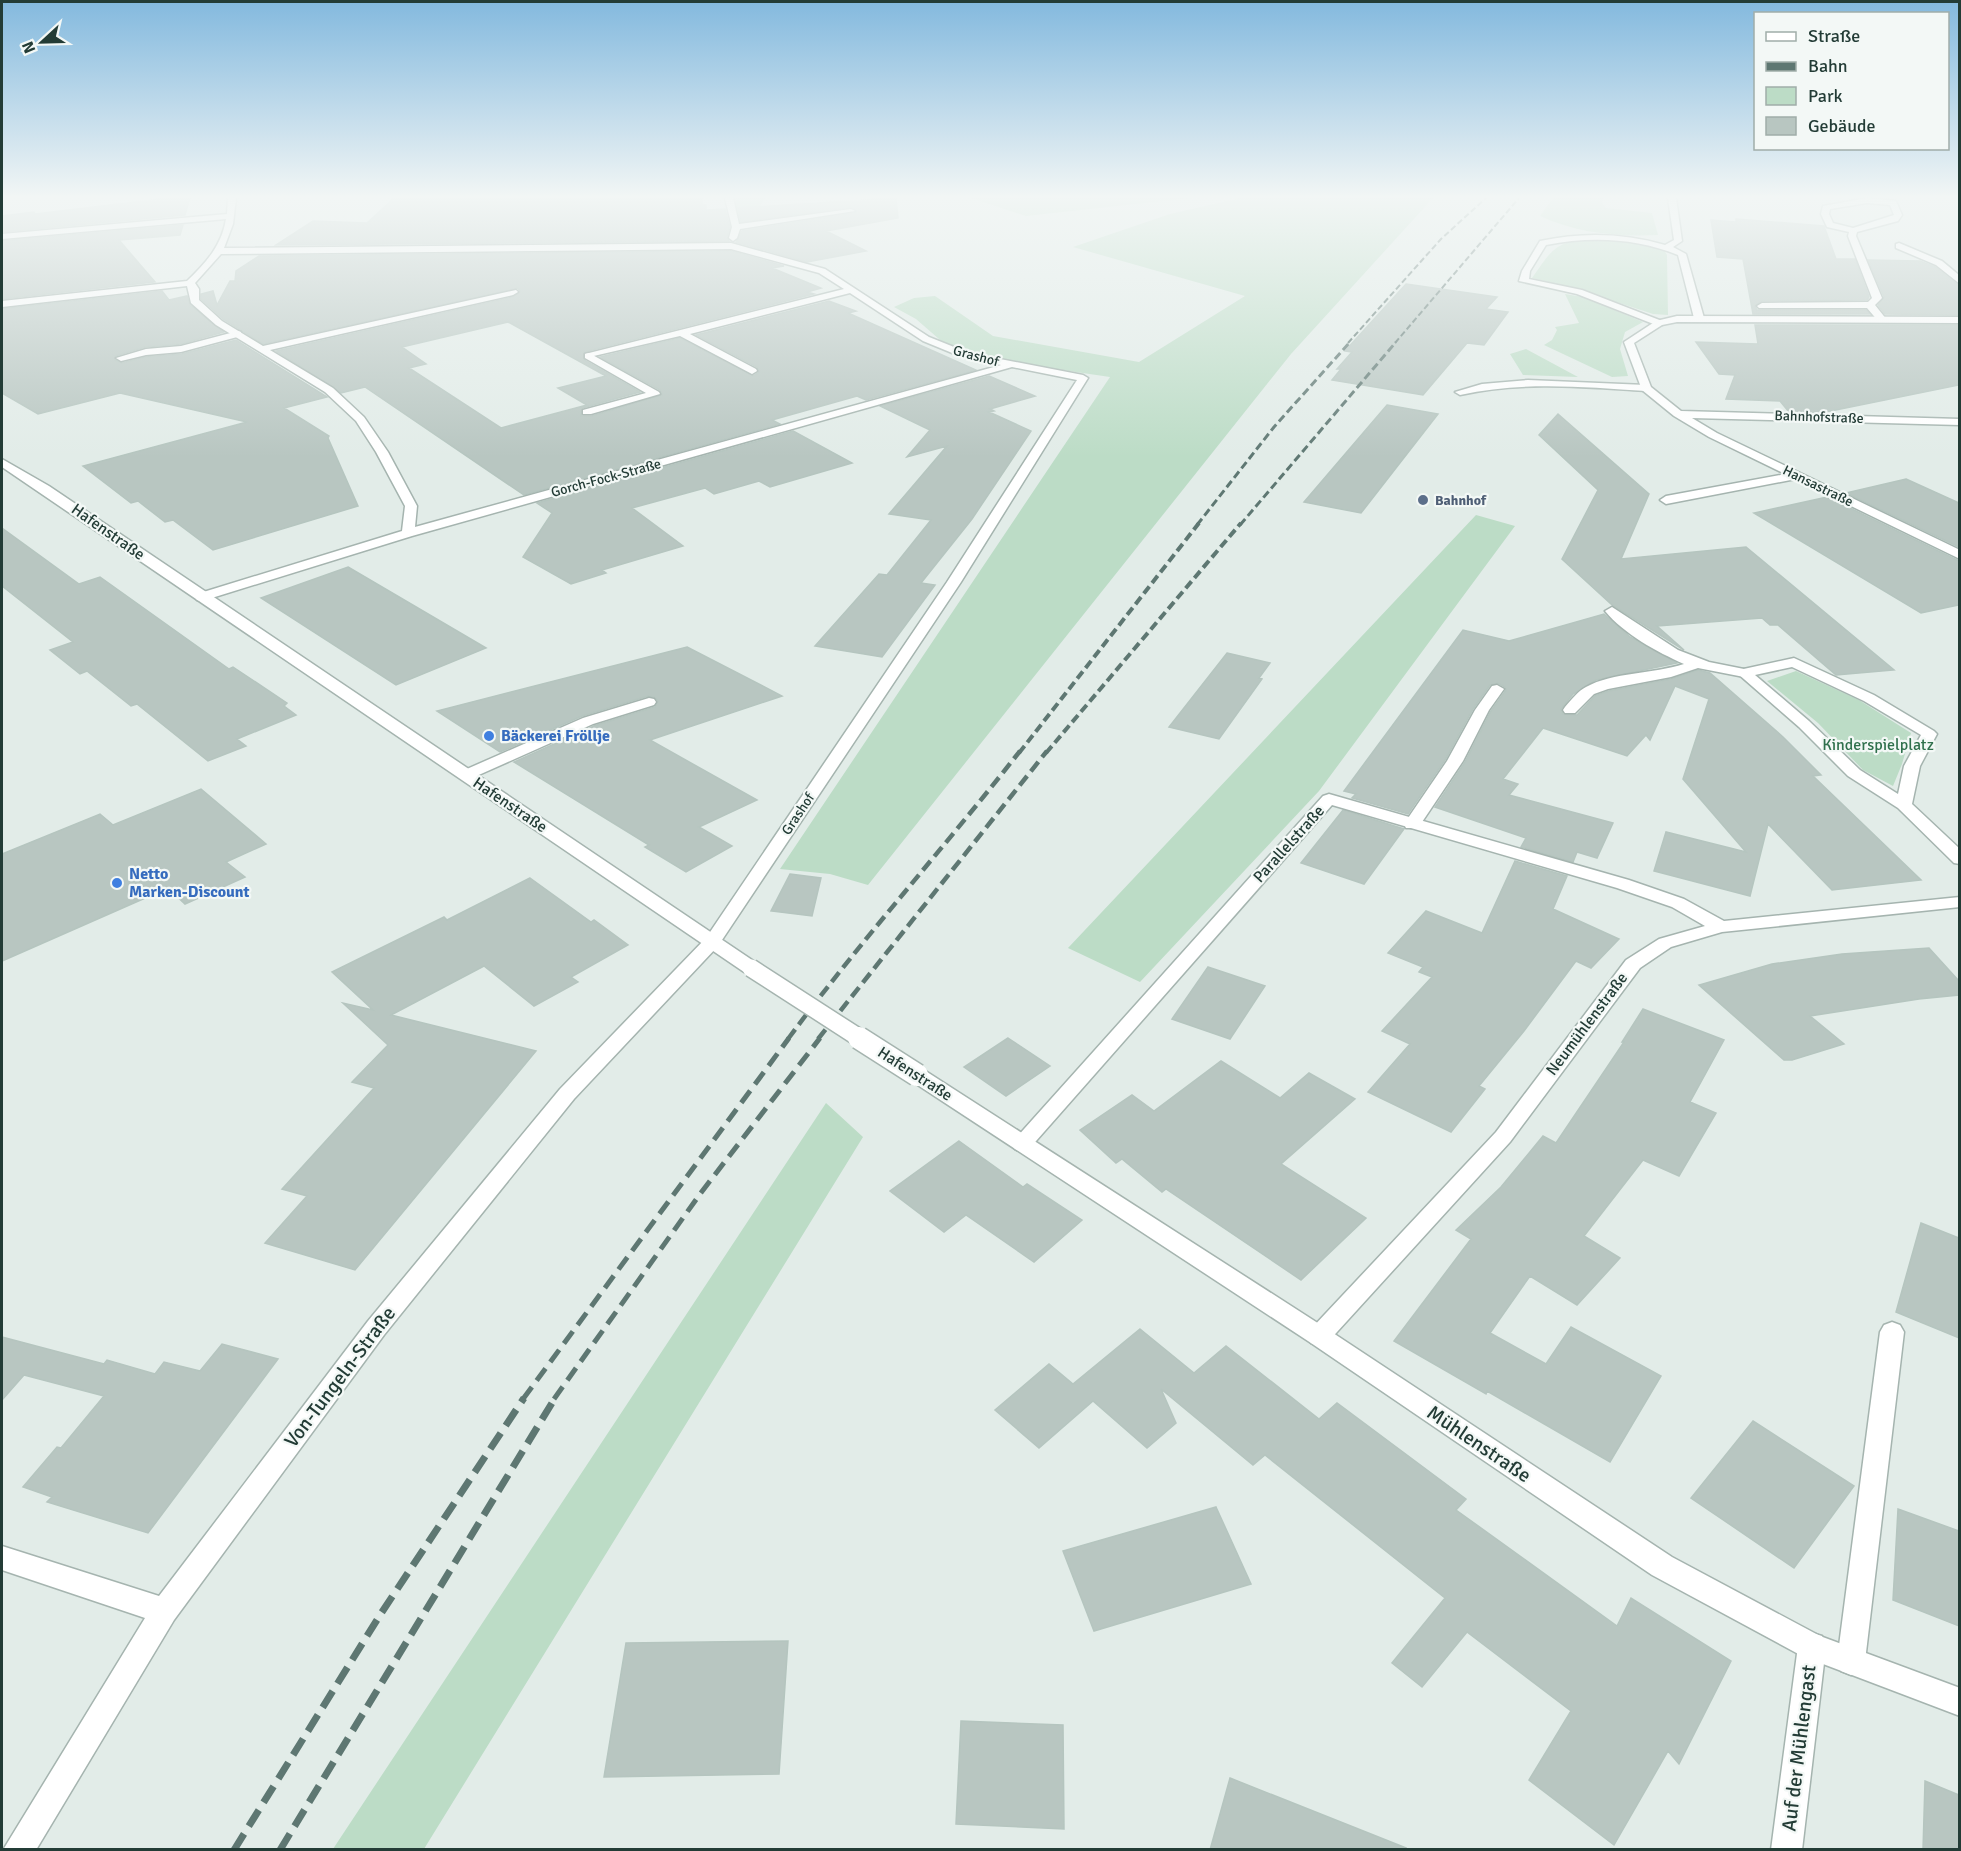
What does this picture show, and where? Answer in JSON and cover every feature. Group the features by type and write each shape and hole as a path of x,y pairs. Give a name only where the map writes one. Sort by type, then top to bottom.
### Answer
{"street":[{"path":"2,304 178,284"},
{"path":"191,284 194,289 194,301 219,323 329,390 360,419 382,452 411,506 408,533"},
{"name":"Grashof","path":"712,942 954,582 1083,378 966,355 926,339 842,284"},
{"path":"1541,284 1579,292 1659,323"},
{"path":"1688,284 1699,318"},
{"path":"1762,306 1870,304 1877,298 1872,284"},
{"path":"587,412 655,394 589,356 851,290"},
{"path":"261,349 513,292"},
{"path":"1870,304 1882,320"},
{"path":"1460,392 1480,386 1505,384 1646,388 1629,342 1659,323 1699,318 1959,320"},
{"path":"121,358 146,352 181,349 238,334"},
{"path":"683,334 753,371"},
{"name":"Gorch-Fock-Straße","path":"202,597 408,533 1012,365"},
{"name":"Hansastraße","path":"1646,388 1678,414 1713,435 1959,555"},
{"name":"Bahnhofstraße","path":"1678,414 1959,422"},
{"name":"Hafenstraße","path":"4,467 45,489 712,942 1022,1144"},
{"path":"1666,500 1797,476"},
{"path":"1612,611 1640,633 1674,654 1696,664 1744,673 1794,662 1869,698 1929,734 1912,766 1904,805"},
{"path":"1570,710 1589,691 1604,684 1671,673 1696,664"},
{"path":"1744,673 1804,724 1854,773 1904,805 1959,859"},
{"path":"1412,824 1455,761 1482,710 1497,688"},
{"path":"466,775 588,721 649,702"},
{"name":"Parallelstraße","path":"1022,1144 1329,799 1667,899 1722,927"},
{"name":"Neumühlenstraße","path":"1319,1336 1503,1137 1633,964 1665,943 1722,927 1959,902"},
{"name":"Von-Tungeln-Straße","path":"18,1850 164,1611 405,1292 567,1094 712,942"},
{"name":"Mühlenstraße","path":"1022,1144 1319,1336 1662,1566 1812,1646 1959,1702"},
{"path":"1851,1661 1892,1332"},
{"path":"2,1558 164,1611"},
{"name":"Auf der Mühlengast","path":"1786,1850 1812,1646"}],"green space":[{"path":"1204,284 1354,284 1291,354 868,885 830,874 780,869 1110,377 1015,363 947,346 916,319 894,307 914,298 935,296 993,336 1139,362 1245,296"},
{"path":"1558,284 1667,284 1668,315 1653,314"},
{"path":"1565,294 1583,297 1643,322 1625,332 1620,349 1628,376 1612,377 1544,345 1552,340 1557,330 1555,327 1579,323"},
{"path":"1526,349 1578,377 1523,375 1510,354"},
{"path":"1476,515 1515,526 1319,791 1140,982 1068,948"},
{"name":"Kinderspielplatz","path":"1796,671 1859,700 1911,733 1893,786 1863,770 1818,723 1767,681"},
{"path":"826,1103 863,1137 424,1849 333,1849"}],"building":[{"path":"2,284 134,284 2,299"},
{"path":"228,284 812,284 821,288 807,292 814,294 584,352 584,360 640,392 582,408 581,416 592,416 662,395 660,390 600,357 680,338 753,376 759,372 757,367 696,335 829,301 856,311 848,313 976,370 866,400 857,396 772,420 780,424 524,495 365,387 341,393 276,351 513,297 520,292 518,288 263,344 223,319 201,299 201,294 213,291 217,305","holes":["508,322 606,376 558,388 587,405 501,428 409,368 426,364 402,347"]},
{"path":"1406,284 1497,297 1486,309 1508,312 1484,345 1467,343 1423,395 1332,380 1341,369 1337,369 1352,352 1345,351"},
{"path":"1748,284 1864,284 1869,297 1867,300 1762,301 1755,306 1757,310 1866,310 1870,314 1753,314"},
{"path":"1879,284 1957,284 1959,286 1959,315 1885,314 1878,305 1884,297"},
{"path":"162,291 169,300 187,296 190,305 224,332 181,344 145,347 115,356 115,360 122,363 146,357 182,354 236,340 327,397 284,408 329,436 358,506 213,550 173,520 165,522 138,501 131,503 83,466 247,422 120,393 38,414 2,393 2,309"},
{"path":"1755,325 1959,325 1959,385 1821,413 1789,412 1780,401 1726,399 1735,375 1719,374 1696,342 1758,344"},
{"path":"989,376 1035,396 990,409 994,411 989,412 1031,431 972,519 921,583 935,585 882,657 815,646 879,574 887,575 931,520 889,514 947,446 907,457 930,430 880,406"},
{"path":"1387,405 1438,414 1361,513 1304,502"},
{"path":"1558,414 1649,494 1621,559 1746,547 1894,670 1836,675 1778,625 1770,625 1762,618 1657,626 1684,650 1612,605 1562,559 1598,490 1539,435"},
{"path":"793,431 852,463 770,487 759,481 714,494 705,488 632,508 683,546 602,570 606,573 571,584 523,557 552,513 537,503"},
{"path":"1906,479 1959,503 1959,547 1846,493"},
{"path":"1827,497 1959,561 1959,605 1921,613 1754,513"},
{"path":"2,528 79,584 100,577 229,669 233,667 287,703 284,706 296,715 237,739 246,746 208,761 137,704 131,706 87,671 80,674 50,650 73,642 2,586"},
{"path":"348,567 486,648 396,685 261,598"},
{"path":"1604,614 1630,637 1677,663 1596,680 1573,694 1561,709 1563,714 1577,715 1595,696 1609,691 1671,679 1698,670 1710,673 1783,737 1821,775 1813,776 1921,880 1832,890 1768,824 1750,896 1654,871 1666,832 1746,852 1683,779 1709,699 1675,686 1650,740 1646,735 1627,756 1543,728 1503,779 1518,784 1509,795 1613,823 1597,858 1577,852 1573,862 1521,847 1526,838 1435,807 1465,762 1491,711 1506,690 1498,683 1490,685 1473,709 1445,760 1408,814 1352,798 1356,794 1344,791 1463,630 1509,641"},
{"path":"687,647 782,696 650,740 757,800 699,827 732,846 686,872 645,847 649,845 514,762 594,726 655,707 658,701 654,697 648,696 582,716 500,752 437,711"},
{"path":"1227,653 1270,663 1259,678 1262,679 1219,739 1169,727"},
{"name":"Netto Marken-Discount","path":"201,789 266,844 226,862 245,877 185,904 168,888 2,961 2,854 100,814 113,825"},
{"path":"1343,810 1404,829 1364,884 1301,863"},
{"path":"1515,861 1567,876 1553,909 1619,939 1591,968 1576,961 1524,1031 1479,1086 1485,1089 1451,1132 1368,1092 1410,1044 1382,1031 1432,977 1419,972 1423,967 1388,953 1426,911 1482,933"},
{"path":"790,874 821,878 812,916 771,911"},
{"path":"530,878 591,922 594,920 628,945 571,977 578,982 534,1006 484,966 391,1015 536,1051 355,1270 265,1243 307,1196 282,1189 374,1088 352,1082 388,1045 343,1003 373,1010 332,972 444,917 447,920"},
{"path":"1929,948 1959,981 1959,995 1810,1016 1844,1044 1792,1060 1784,1060 1699,985 1772,964 1842,954"},
{"path":"1208,967 1265,986 1230,1039 1172,1019"},
{"path":"1643,1009 1724,1040 1690,1102 1716,1113 1679,1176 1643,1160 1584,1236 1620,1258 1577,1305 1530,1276 1490,1333 1546,1364 1571,1327 1661,1376 1610,1462 1487,1391 1486,1394 1394,1341 1471,1239 1456,1230 1501,1187 1543,1136 1556,1143 1624,1042 1622,1042"},
{"path":"1008,1038 1050,1066 1006,1096 964,1067"},
{"path":"1221,1061 1280,1098 1309,1073 1355,1099 1281,1164 1366,1218 1301,1280 1166,1189 1162,1192 1122,1159 1116,1163 1080,1130 1132,1095 1154,1111"},
{"path":"959,1141 1023,1187 1027,1184 1082,1220 1034,1262 966,1215 944,1232 890,1191"},
{"path":"1921,1223 1959,1238 1959,1338 1896,1312"},
{"path":"1140,1329 1194,1373 1226,1346 1319,1419 1337,1403 1466,1499 1456,1510 1617,1626 1631,1598 1731,1661 1679,1764 1668,1751 1614,1845 1529,1780 1571,1711 1467,1632 1422,1687 1392,1663 1445,1598 1265,1455 1253,1465 1161,1389 1176,1423 1147,1448 1093,1401 1039,1448 995,1410 1049,1364 1073,1384"},
{"path":"2,1337 104,1364 107,1360 155,1374 164,1362 200,1371 222,1344 278,1359 148,1533 47,1502 52,1497 23,1487 57,1447 61,1448 104,1396 24,1375 2,1400"},
{"path":"1753,1421 1854,1486 1794,1568 1691,1498"},
{"path":"1216,1507 1251,1584 1094,1631 1063,1551"},
{"path":"1898,1509 1959,1531 1959,1626 1893,1600"},
{"path":"788,1641 779,1774 604,1777 626,1643"},
{"path":"961,1721 1063,1725 1064,1829 956,1824"},
{"path":"1230,1778 1406,1848 1405,1850 1210,1850"},
{"path":"1925,1781 1959,1795 1959,1850 1923,1850"}],"railway":[{"path":"1348,343 1400,284"},
{"path":"1395,343 1445,284"},
{"path":"1197,525 1274,427 1350,342"},
{"path":"1240,525 1396,342"},
{"path":"1019,753 1199,523"},
{"path":"1046,753 1241,523"},
{"path":"788,1039 844,966 1020,751"},
{"path":"818,1039 1047,751"},
{"path":"523,1399 789,1038"},
{"path":"554,1399 700,1194 820,1038"},
{"path":"234,1850 380,1615 524,1398"},
{"path":"280,1850 555,1398"}],"place":[{"name":"Bahnhof","path":"1423,500"},
{"name":"Bäckerei Fröllje","path":"489,736"},
{"name":"Netto Marken-Discount","path":"117,883"}]}
